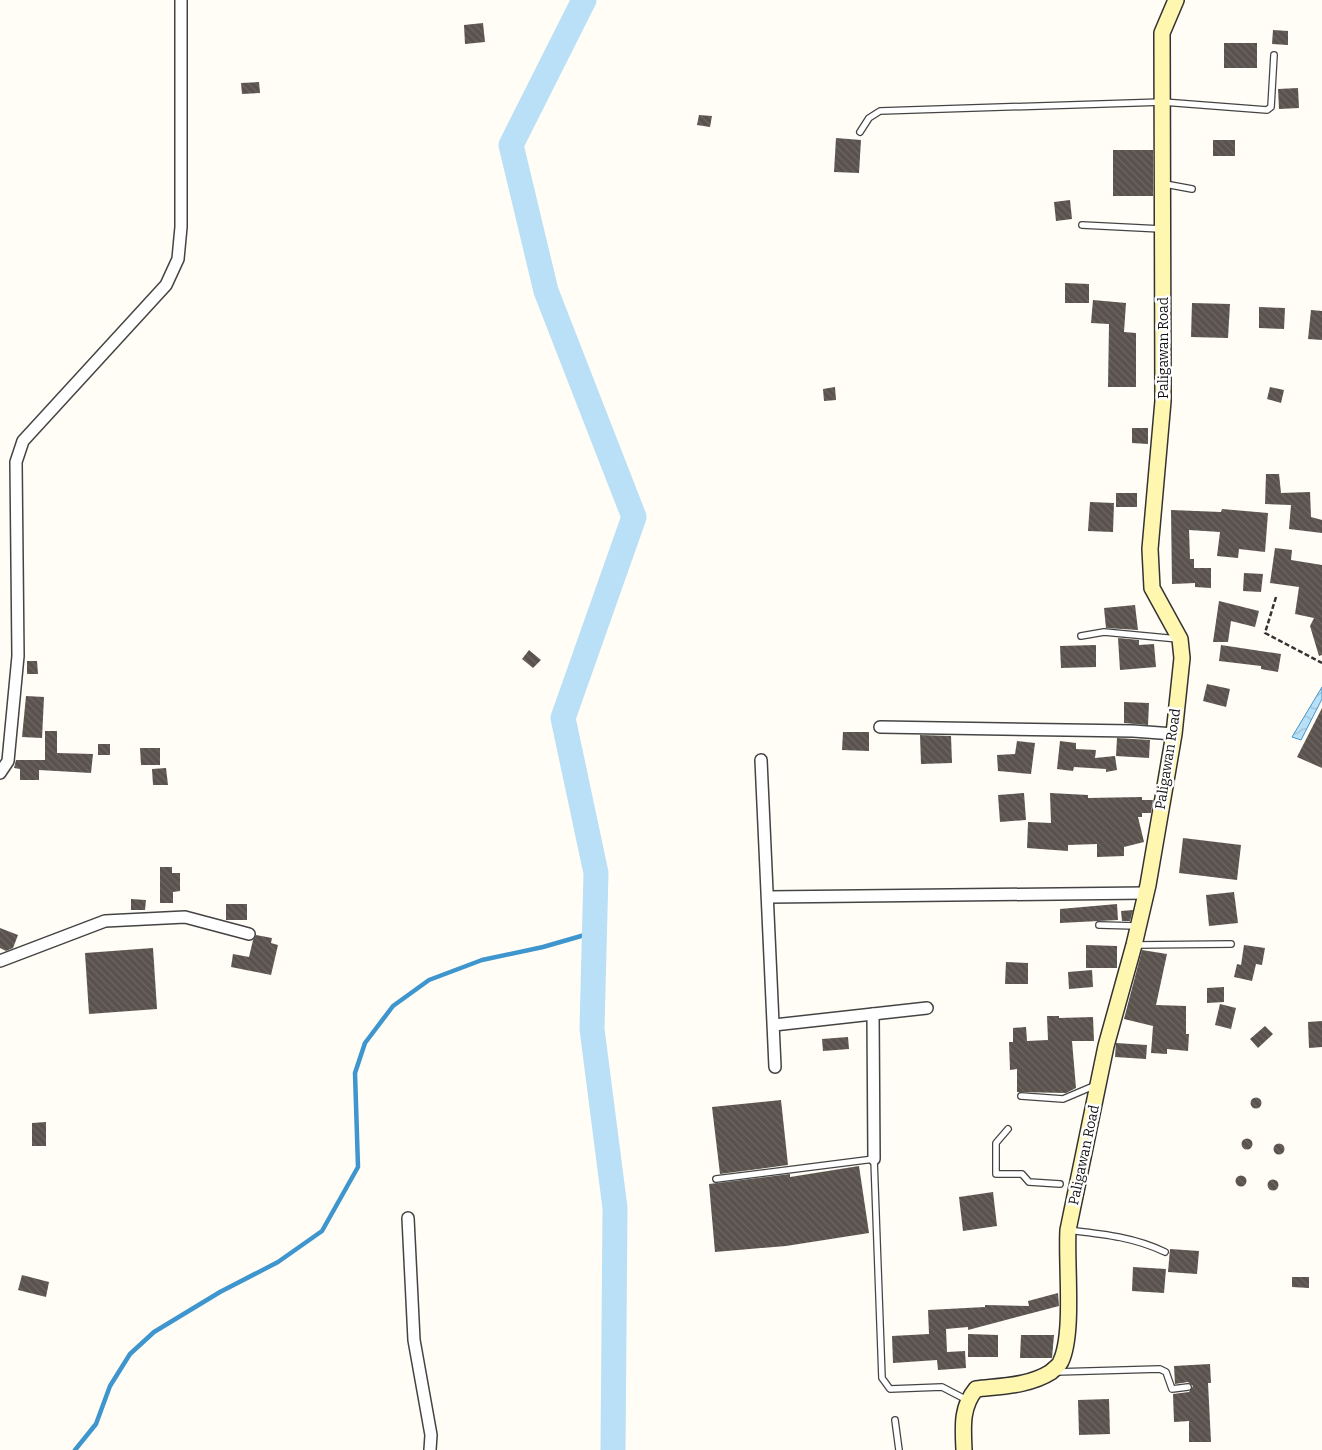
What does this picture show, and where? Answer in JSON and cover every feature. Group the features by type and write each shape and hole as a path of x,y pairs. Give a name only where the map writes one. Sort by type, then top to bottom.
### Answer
{"street":[{"path":"0,773 8,760 18,656 16,462 23,441 166,285 178,259 181,227 181,0"},
{"name":"Paligawan Road","path":"1051,1372 1061,1363 1067,1339 1068,1230 1073,1184 1106,1046 1139,926 1146,893 1174,734 1182,658 1180,639 1152,588 1150,548 1163,401 1162,33 1176,0"},
{"path":"880,727 1133,731 1174,734"},
{"path":"761,760 769,897 775,1068"},
{"path":"769,897 1146,893"},
{"path":"0,961 105,921 185,917 249,934"},
{"path":"774,1025 927,1008"},
{"path":"873,1014 874,1159"},
{"path":"408,1218 414,1340 431,1435 430,1450"},
{"path":"964,1450 962,1424 967,1400 976,1389 1026,1382 1051,1372"}],"lane":[{"path":"860,132 870,118 880,111 1162,102 1266,110 1271,107 1274,55"},
{"path":"1162,183 1192,189"},
{"path":"1082,225 1163,230"},
{"path":"1081,636 1104,632 1180,639"},
{"path":"1099,925 1139,926"},
{"path":"1134,945 1231,944"},
{"path":"1021,1096 1063,1098 1098,1085"},
{"path":"1008,1129 996,1143 996,1174 1022,1174 1029,1182 1060,1184"},
{"path":"716,1180 874,1159 882,1378 890,1389 942,1387 967,1400"},
{"path":"1068,1230 1145,1242 1164,1252"},
{"path":"1051,1372 1160,1368 1166,1372 1172,1389 1188,1387"},
{"path":"895,1420 899,1450"}],"path":[{"path":"1276,597 1265,633 1322,663"}],"water":[{"path":"1322,687 1322,699 1301,740 1292,737"}],"building":[{"path":"483,23 485,42 465,44 464,25"},
{"path":"1273,30 1288,31 1288,45 1272,44"},
{"path":"1224,43 1257,43 1257,68 1224,68"},
{"path":"259,82 260,93 242,94 241,83"},
{"path":"1298,88 1299,108 1279,109 1278,89"},
{"path":"699,115 712,116 710,127 697,125"},
{"path":"836,138 861,140 859,173 834,172"},
{"path":"1213,140 1235,140 1235,156 1213,156"},
{"path":"1113,150 1153,150 1153,196 1113,196"},
{"path":"1070,200 1072,219 1056,221 1054,202"},
{"path":"1065,283 1089,284 1089,303 1065,303"},
{"path":"1093,300 1126,303 1124,332 1136,333 1136,387 1108,387 1109,324 1091,323"},
{"path":"1192,303 1230,304 1228,338 1191,337"},
{"path":"1259,307 1285,308 1284,329 1259,328"},
{"path":"1311,310 1322,311 1322,340 1308,339"},
{"path":"835,387 836,400 824,401 823,389"},
{"path":"1270,387 1284,390 1281,403 1267,399"},
{"path":"1132,428 1148,428 1148,444 1132,443"},
{"path":"1266,474 1279,474 1281,493 1310,492 1311,517 1322,520 1322,533 1289,529 1291,505 1265,504"},
{"path":"1116,493 1137,493 1137,507 1116,507"},
{"path":"1090,502 1114,503 1113,532 1088,531"},
{"path":"1222,509 1268,513 1265,552 1239,549 1238,558 1217,556 1220,532 1189,530 1190,559 1194,559 1194,568 1211,568 1211,588 1195,587 1195,583 1172,584 1171,510 1221,512"},
{"path":"1275,548 1292,550 1291,560 1322,565 1322,655 1319,656 1310,626 1314,618 1295,614 1299,587 1270,583"},
{"path":"1244,573 1263,574 1261,592 1243,591"},
{"path":"1219,601 1259,611 1255,627 1231,621 1228,642 1213,642"},
{"path":"1135,605 1138,630 1106,628 1104,608"},
{"path":"1118,638 1139,640 1139,645 1154,644 1156,667 1120,670"},
{"path":"1096,645 1096,667 1061,668 1060,646"},
{"path":"1221,645 1281,654 1278,672 1261,669 1261,666 1219,661"},
{"path":"529,650 541,660 533,668 522,659"},
{"path":"27,661 37,661 38,674 27,674"},
{"path":"1207,684 1230,689 1226,707 1203,701"},
{"path":"26,696 44,697 42,738 22,737"},
{"path":"1124,702 1149,703 1148,725 1124,723"},
{"path":"1322,708 1322,768 1297,757"},
{"path":"45,731 57,731 57,753 93,754 91,773 39,770 39,780 20,780 20,769 14,768 16,760 45,760"},
{"path":"843,732 869,732 869,751 842,750"},
{"path":"920,735 951,736 952,763 921,764"},
{"path":"1117,738 1150,740 1149,758 1116,756"},
{"path":"1017,741 1035,743 1031,774 998,771 997,755 1015,754"},
{"path":"1060,741 1076,743 1076,749 1096,750 1095,758 1115,756 1117,770 1106,772 1106,769 1074,767 1073,771 1057,769"},
{"path":"98,744 110,744 110,755 98,755"},
{"path":"140,748 160,748 160,765 141,765"},
{"path":"166,768 168,785 153,785 152,769"},
{"path":"1024,793 1026,820 1000,822 998,795"},
{"path":"1050,793 1088,795 1088,798 1142,797 1142,800 1153,800 1151,813 1142,813 1142,817 1138,817 1144,842 1124,847 1124,856 1097,857 1097,844 1068,845 1068,851 1027,848 1028,822 1051,823"},
{"path":"1183,838 1241,845 1237,880 1179,873"},
{"path":"160,867 172,867 172,873 180,873 180,891 173,892 173,903 160,903"},
{"path":"1234,892 1238,923 1209,926 1206,895"},
{"path":"131,899 146,900 145,910 131,910"},
{"path":"226,904 247,904 247,920 226,920"},
{"path":"1117,904 1118,920 1060,923 1060,909"},
{"path":"1133,910 1130,921 1122,921 1121,911"},
{"path":"0,928 18,935 13,948 6,951 0,948"},
{"path":"256,935 272,938 271,943 278,945 271,975 231,967 233,954 249,957"},
{"path":"1086,945 1117,946 1117,968 1086,968"},
{"path":"1244,945 1265,948 1262,965 1256,964 1252,981 1234,977 1237,964 1241,965"},
{"path":"153,948 157,1009 89,1014 85,953"},
{"path":"1142,950 1167,954 1156,1005 1186,1006 1186,1034 1189,1034 1188,1051 1167,1049 1167,1054 1151,1053 1153,1026 1124,1019"},
{"path":"1006,962 1028,963 1028,984 1005,984"},
{"path":"1092,970 1093,987 1069,989 1068,972"},
{"path":"1224,987 1224,1002 1207,1003 1207,988"},
{"path":"1220,1004 1236,1008 1231,1029 1215,1025"},
{"path":"1047,1016 1059,1016 1059,1018 1093,1017 1094,1041 1072,1041 1076,1088 1066,1093 1017,1092 1017,1069 1010,1070 1009,1042 1013,1042 1013,1028 1026,1027 1027,1041 1048,1040"},
{"path":"1322,1021 1322,1047 1309,1048 1308,1022"},
{"path":"1265,1026 1273,1034 1258,1048 1250,1039"},
{"path":"848,1037 849,1049 823,1051 822,1039"},
{"path":"1116,1043 1147,1045 1146,1059 1115,1057"},
{"path":"1256,1097 1262,1103 1256,1109 1250,1103"},
{"path":"781,1100 788,1165 720,1174 712,1107"},
{"path":"46,1122 46,1146 32,1146 32,1123"},
{"path":"1247,1138 1253,1144 1247,1150 1241,1144"},
{"path":"1279,1143 1285,1149 1279,1155 1273,1149"},
{"path":"859,1166 869,1233 786,1246 715,1252 709,1184 790,1174 790,1177"},
{"path":"1241,1175 1247,1181 1241,1187 1235,1181"},
{"path":"1273,1179 1279,1185 1273,1191 1267,1185"},
{"path":"993,1192 997,1226 963,1231 959,1197"},
{"path":"1170,1249 1199,1251 1197,1274 1168,1272"},
{"path":"1133,1267 1166,1269 1164,1293 1132,1291"},
{"path":"22,1275 49,1282 46,1297 18,1290"},
{"path":"1292,1277 1309,1277 1309,1288 1292,1287"},
{"path":"1058,1293 1059,1306 968,1330 968,1327 946,1329 947,1352 965,1351 966,1368 938,1370 937,1360 893,1363 892,1336 929,1334 928,1310 985,1307 985,1305 1029,1306 1028,1301"},
{"path":"968,1334 998,1335 998,1357 968,1357"},
{"path":"1021,1335 1054,1335 1052,1358 1020,1358"},
{"path":"1210,1364 1211,1383 1208,1383 1211,1442 1189,1442 1189,1421 1174,1422 1173,1394 1189,1392 1193,1386 1188,1382 1175,1384 1174,1366"},
{"path":"1109,1399 1110,1434 1079,1435 1078,1400"}],"waterway":[{"path":"584,0 511,145 546,291 634,517 563,718 596,873 592,1029 615,1208 613,1450"},
{"path":"75,1450 96,1424 110,1386 130,1354 154,1332 220,1292 278,1262 322,1231 358,1167 355,1073 365,1043 393,1006 429,980 482,960 543,947 595,932"}]}
